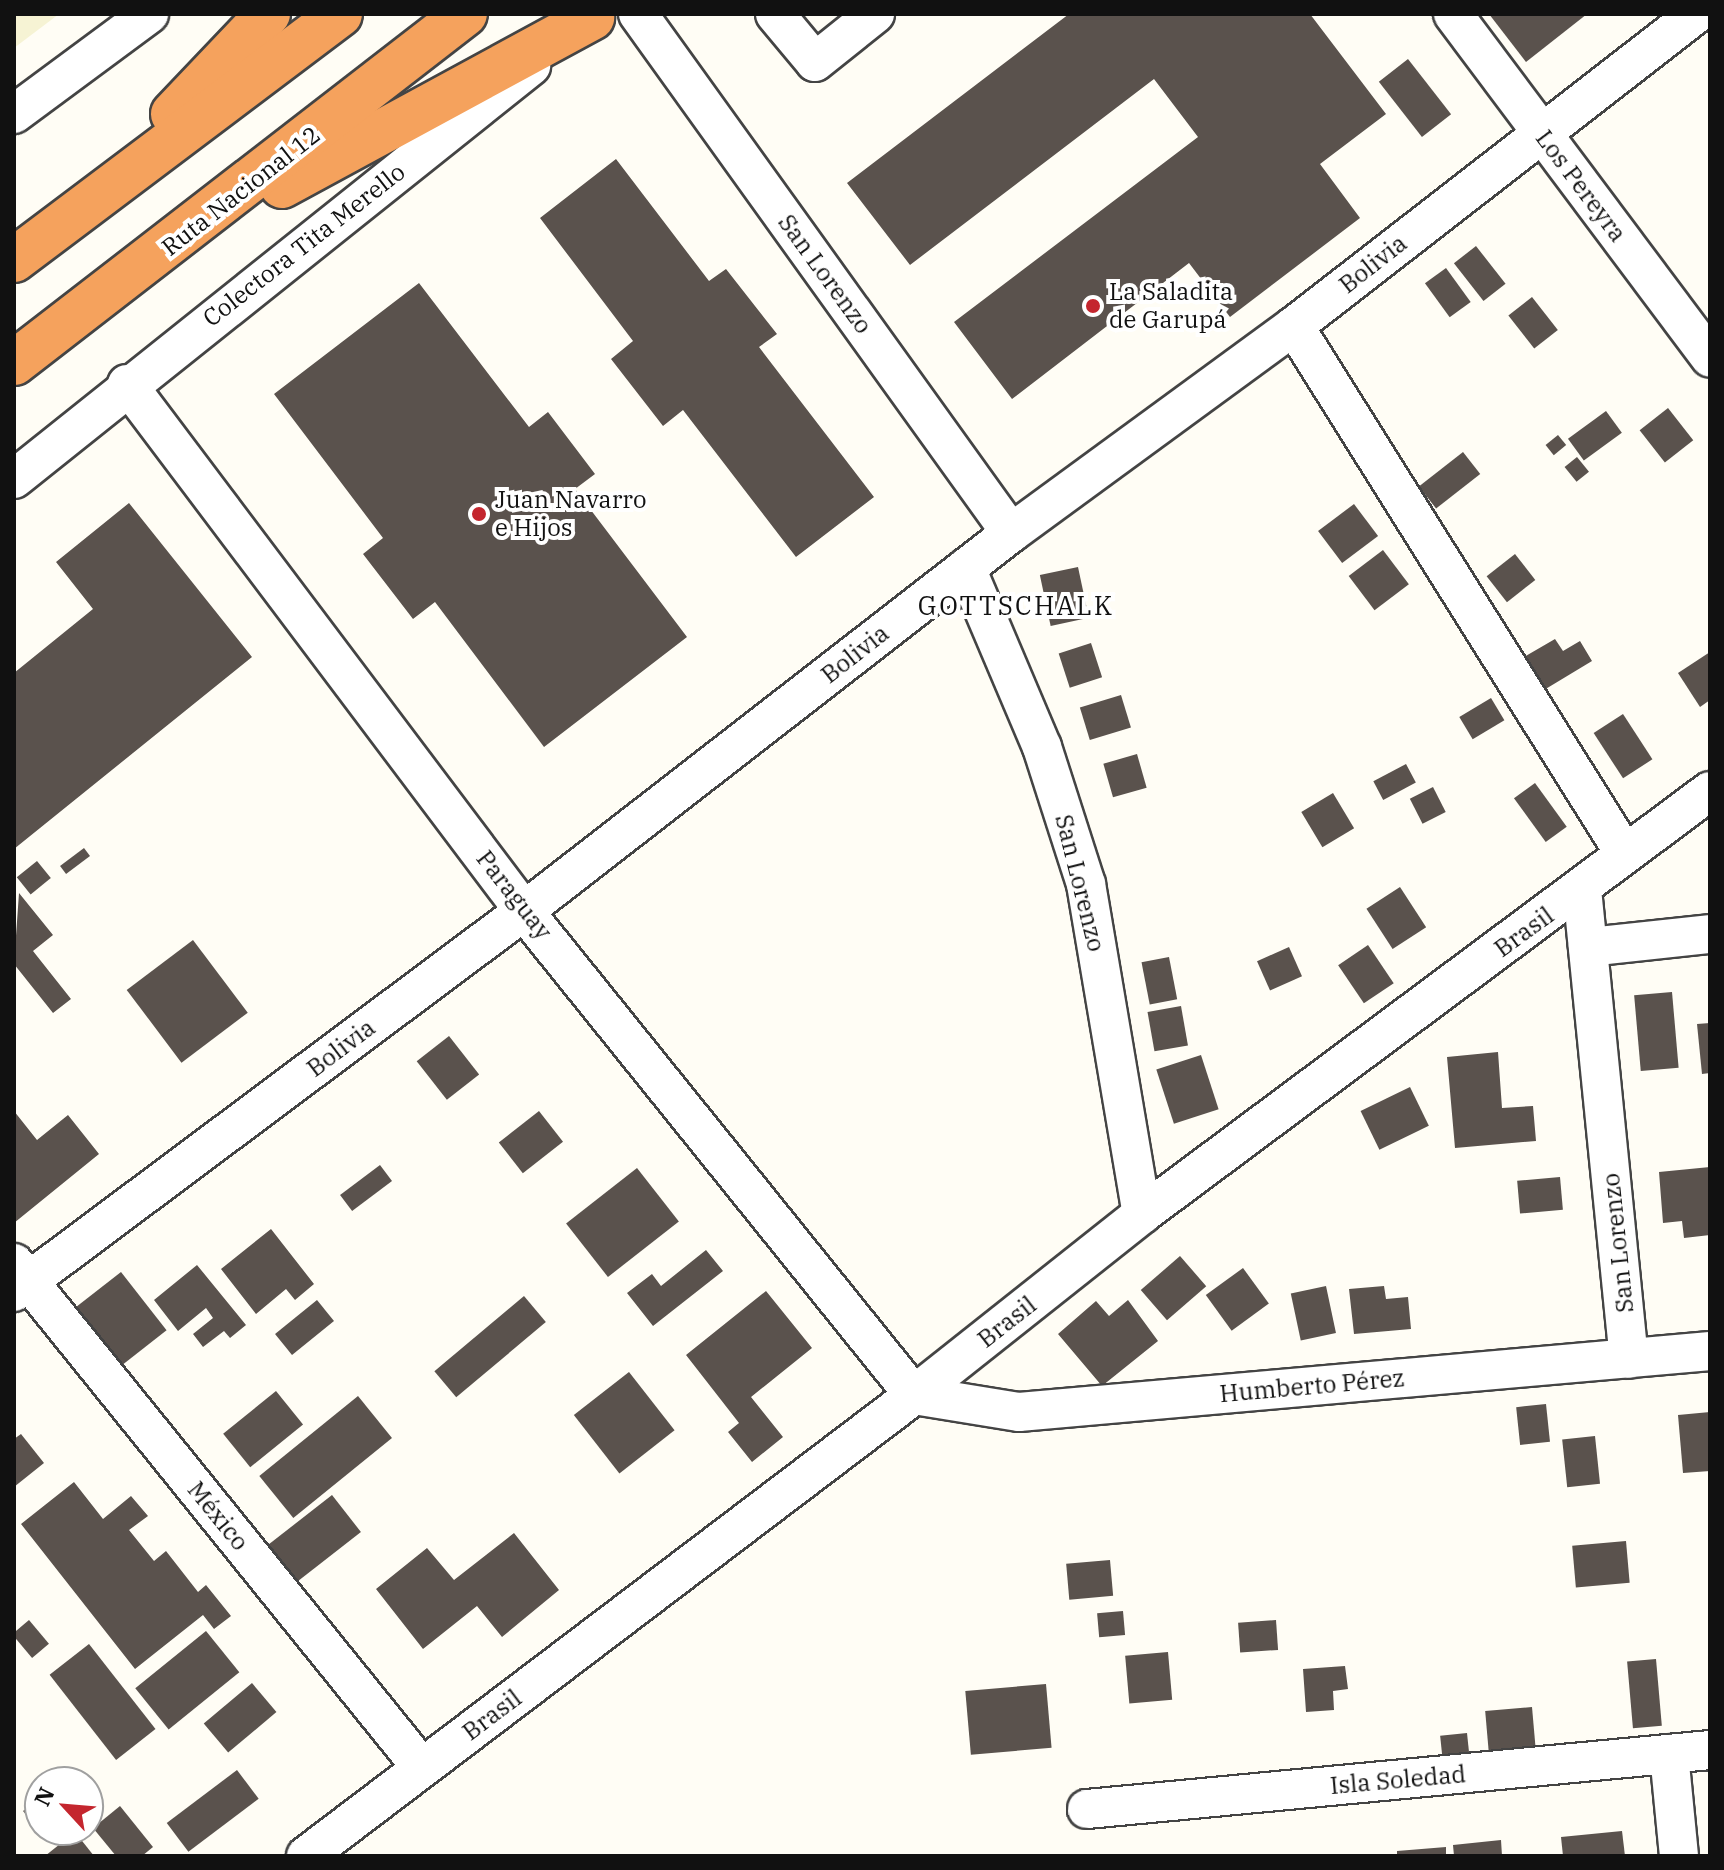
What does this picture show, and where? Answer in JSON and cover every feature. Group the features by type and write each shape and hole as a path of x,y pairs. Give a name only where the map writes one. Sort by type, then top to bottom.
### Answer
{"highway":[{"path":"87,204 268,14"},
{"path":"14,260 340,14"},
{"name":"Ruta Nacional 12","path":"14,363 171,247 465,14"},
{"path":"171,247 594,16"}],"street":[{"path":"14,114 149,14"},
{"name":"San Lorenzo","path":"638,14 1011,533"},
{"path":"775,14 815,62 875,14"},
{"name":"Los Pereyra","path":"1453,14 1710,357"},
{"name":"Bolivia","path":"19,1279 524,911 1011,533 1294,326 1696,14"},
{"name":"Colectora Tita Merello","path":"14,479 127,384 594,16"},
{"path":"1294,326 1625,854"},
{"name":"Paraguay","path":"127,384 524,911 914,1395"},
{"name":"San Lorenzo","path":"966,568 1042,747 1086,884 1142,1214"},
{"name":"Brasil","path":"306,1856 914,1395 1142,1214 1710,791"},
{"name":"San Lorenzo","path":"1582,889 1629,1359"},
{"path":"1588,947 1710,934"},
{"name":"México","path":"19,1279 422,1768"},
{"name":"Humberto Pérez","path":"914,1395 1019,1412 1710,1351"},
{"name":"Isla Soledad","path":"1087,1809 1710,1750"},
{"path":"1669,1754 1679,1856"}],"shaded area":[{"path":"14,14 59,14 14,48"}],"building":[{"path":"1069,14 1310,14 1386,114 1320,164 1360,218 1230,317 1189,263 1012,399 954,322 1198,137 1154,79 910,265 847,183"},
{"path":"1489,14 1587,14 1526,62"},
{"path":"1408,59 1451,114 1422,137 1379,82"},
{"path":"616,159 709,281 726,269 777,334 759,347 874,497 796,557 683,410 663,426 611,359 633,341 540,218"},
{"path":"1476,246 1506,284 1483,301 1454,263"},
{"path":"1446,268 1471,302 1450,317 1425,283"},
{"name":"Juan Navarro e Hijos","path":"419,283 529,427 548,412 595,474 575,489 687,637 544,747 435,602 413,619 363,554 383,538 274,394"},
{"path":"1532,297 1558,330 1534,349 1508,315"},
{"path":"1668,408 1693,440 1665,462 1640,430"},
{"path":"1606,411 1622,433 1584,460 1568,439"},
{"path":"1558,435 1566,445 1554,455 1546,445"},
{"path":"1463,452 1480,474 1436,509 1419,486"},
{"path":"1577,457 1589,472 1577,482 1565,467"},
{"path":"129,503 252,657 14,849 14,673 93,609 56,562"},
{"path":"1354,504 1378,536 1342,563 1318,531"},
{"path":"1383,550 1409,584 1375,610 1349,576"},
{"path":"1515,554 1535,580 1507,602 1487,576"},
{"path":"1078,567 1089,618 1051,626 1040,575"},
{"path":"1555,639 1563,651 1580,641 1592,661 1539,693 1519,660"},
{"path":"1091,643 1102,677 1070,688 1059,654"},
{"path":"1710,652 1710,700 1700,707 1678,673"},
{"path":"1121,695 1131,728 1090,740 1080,708"},
{"path":"1491,698 1504,720 1473,739 1459,717"},
{"path":"1623,714 1652,759 1623,778 1594,733"},
{"path":"1137,754 1147,788 1113,797 1103,764"},
{"path":"1406,764 1416,783 1383,800 1373,781"},
{"path":"1535,783 1567,827 1546,842 1514,798"},
{"path":"1433,787 1446,812 1423,824 1410,799"},
{"path":"1333,793 1354,828 1322,847 1301,812"},
{"path":"84,848 90,856 66,874 60,866"},
{"path":"37,861 51,878 31,894 17,877"},
{"path":"1400,887 1426,927 1393,949 1366,909"},
{"path":"19,893 53,935 33,951 71,999 53,1013 14,964"},
{"path":"193,940 248,1013 181,1063 127,990"},
{"path":"1368,945 1394,983 1364,1003 1338,965"},
{"path":"1289,947 1302,976 1270,990 1257,961"},
{"path":"1169,957 1177,999 1150,1005 1142,962"},
{"path":"1672,992 1679,1068 1641,1071 1634,995"},
{"path":"1181,1006 1188,1045 1154,1051 1148,1012"},
{"path":"1710,1023 1710,1073 1702,1074 1697,1024"},
{"path":"449,1036 479,1075 447,1100 417,1061"},
{"path":"1498,1052 1502,1108 1533,1106 1536,1141 1455,1148 1447,1057"},
{"path":"1201,1055 1219,1109 1174,1124 1156,1070"},
{"path":"1410,1087 1429,1126 1379,1150 1361,1111"},
{"path":"14,1111 37,1140 68,1115 99,1154 14,1223"},
{"path":"539,1111 563,1142 523,1173 499,1142"},
{"path":"380,1165 392,1181 352,1211 340,1195"},
{"path":"1710,1167 1710,1235 1684,1238 1682,1221 1663,1223 1659,1172"},
{"path":"637,1168 679,1222 608,1277 566,1223"},
{"path":"1560,1177 1563,1210 1520,1214 1517,1181"},
{"path":"271,1229 314,1284 295,1300 286,1289 256,1314 221,1269"},
{"path":"706,1250 723,1271 653,1326 627,1293 652,1274 661,1286"},
{"path":"1180,1256 1206,1286 1167,1320 1141,1290"},
{"path":"197,1265 246,1325 230,1338 224,1331 203,1347 193,1334 213,1318 206,1308 178,1331 154,1300"},
{"path":"1243,1268 1269,1304 1232,1331 1206,1295"},
{"path":"121,1272 167,1330 113,1372 67,1314"},
{"path":"1326,1286 1336,1333 1301,1340 1291,1293"},
{"path":"1384,1286 1386,1299 1408,1297 1411,1329 1354,1334 1349,1289"},
{"path":"766,1291 812,1348 751,1397 783,1437 752,1462 728,1432 739,1423 686,1355"},
{"path":"524,1296 546,1322 456,1397 434,1371"},
{"path":"317,1300 334,1321 292,1355 275,1334"},
{"path":"1128,1300 1158,1341 1102,1386 1058,1334 1096,1301 1109,1316"},
{"path":"629,1372 675,1430 619,1473 574,1415"},
{"path":"276,1391 303,1424 250,1467 223,1434"},
{"path":"358,1396 392,1438 293,1518 259,1476"},
{"path":"1546,1404 1550,1442 1520,1445 1516,1407"},
{"path":"1710,1412 1710,1471 1683,1473 1678,1415"},
{"path":"21,1434 44,1463 14,1487 14,1439"},
{"path":"1595,1436 1600,1484 1567,1487 1562,1439"},
{"path":"74,1482 103,1519 131,1496 148,1516 129,1530 154,1561 166,1551 198,1592 206,1585 231,1616 214,1629 203,1615 135,1669 21,1524"},
{"path":"332,1495 361,1532 294,1584 265,1547"},
{"path":"514,1533 559,1590 502,1637 477,1606 423,1649 376,1589 427,1548 454,1580"},
{"path":"1626,1541 1630,1583 1576,1588 1572,1546"},
{"path":"1110,1560 1113,1596 1069,1600 1066,1564"},
{"path":"1123,1611 1125,1635 1099,1637 1097,1613"},
{"path":"29,1620 49,1644 32,1658 14,1636 14,1633"},
{"path":"1276,1620 1278,1650 1240,1653 1238,1623"},
{"path":"206,1631 239,1672 169,1729 135,1688"},
{"path":"89,1644 155,1729 116,1760 50,1675"},
{"path":"1168,1652 1172,1700 1129,1704 1125,1656"},
{"path":"1656,1659 1662,1726 1633,1728 1627,1662"},
{"path":"1345,1666 1348,1689 1333,1691 1334,1710 1306,1712 1303,1669"},
{"path":"252,1683 276,1712 228,1753 204,1723"},
{"path":"1046,1684 1052,1748 971,1755 965,1691"},
{"path":"1532,1707 1536,1753 1489,1757 1485,1711"},
{"path":"1467,1733 1470,1763 1443,1766 1440,1736"},
{"path":"237,1770 259,1799 188,1852 167,1823"},
{"path":"120,1806 153,1847 142,1856 116,1856 104,1841 104,1819"},
{"path":"1622,1831 1625,1856 1563,1856 1561,1837"},
{"path":"1501,1840 1502,1856 1454,1856 1453,1845"},
{"path":"58,1846 86,1846 94,1856 45,1856"},
{"path":"1446,1847 1446,1856 1397,1856 1397,1851"}],"place":[{"name":"La Saladita de Garupá","path":"1093,306"},
{"name":"Juan Navarro e Hijos","path":"479,514"}],"district":[{"name":"GOTTSCHALK","path":"1016,606"}]}
